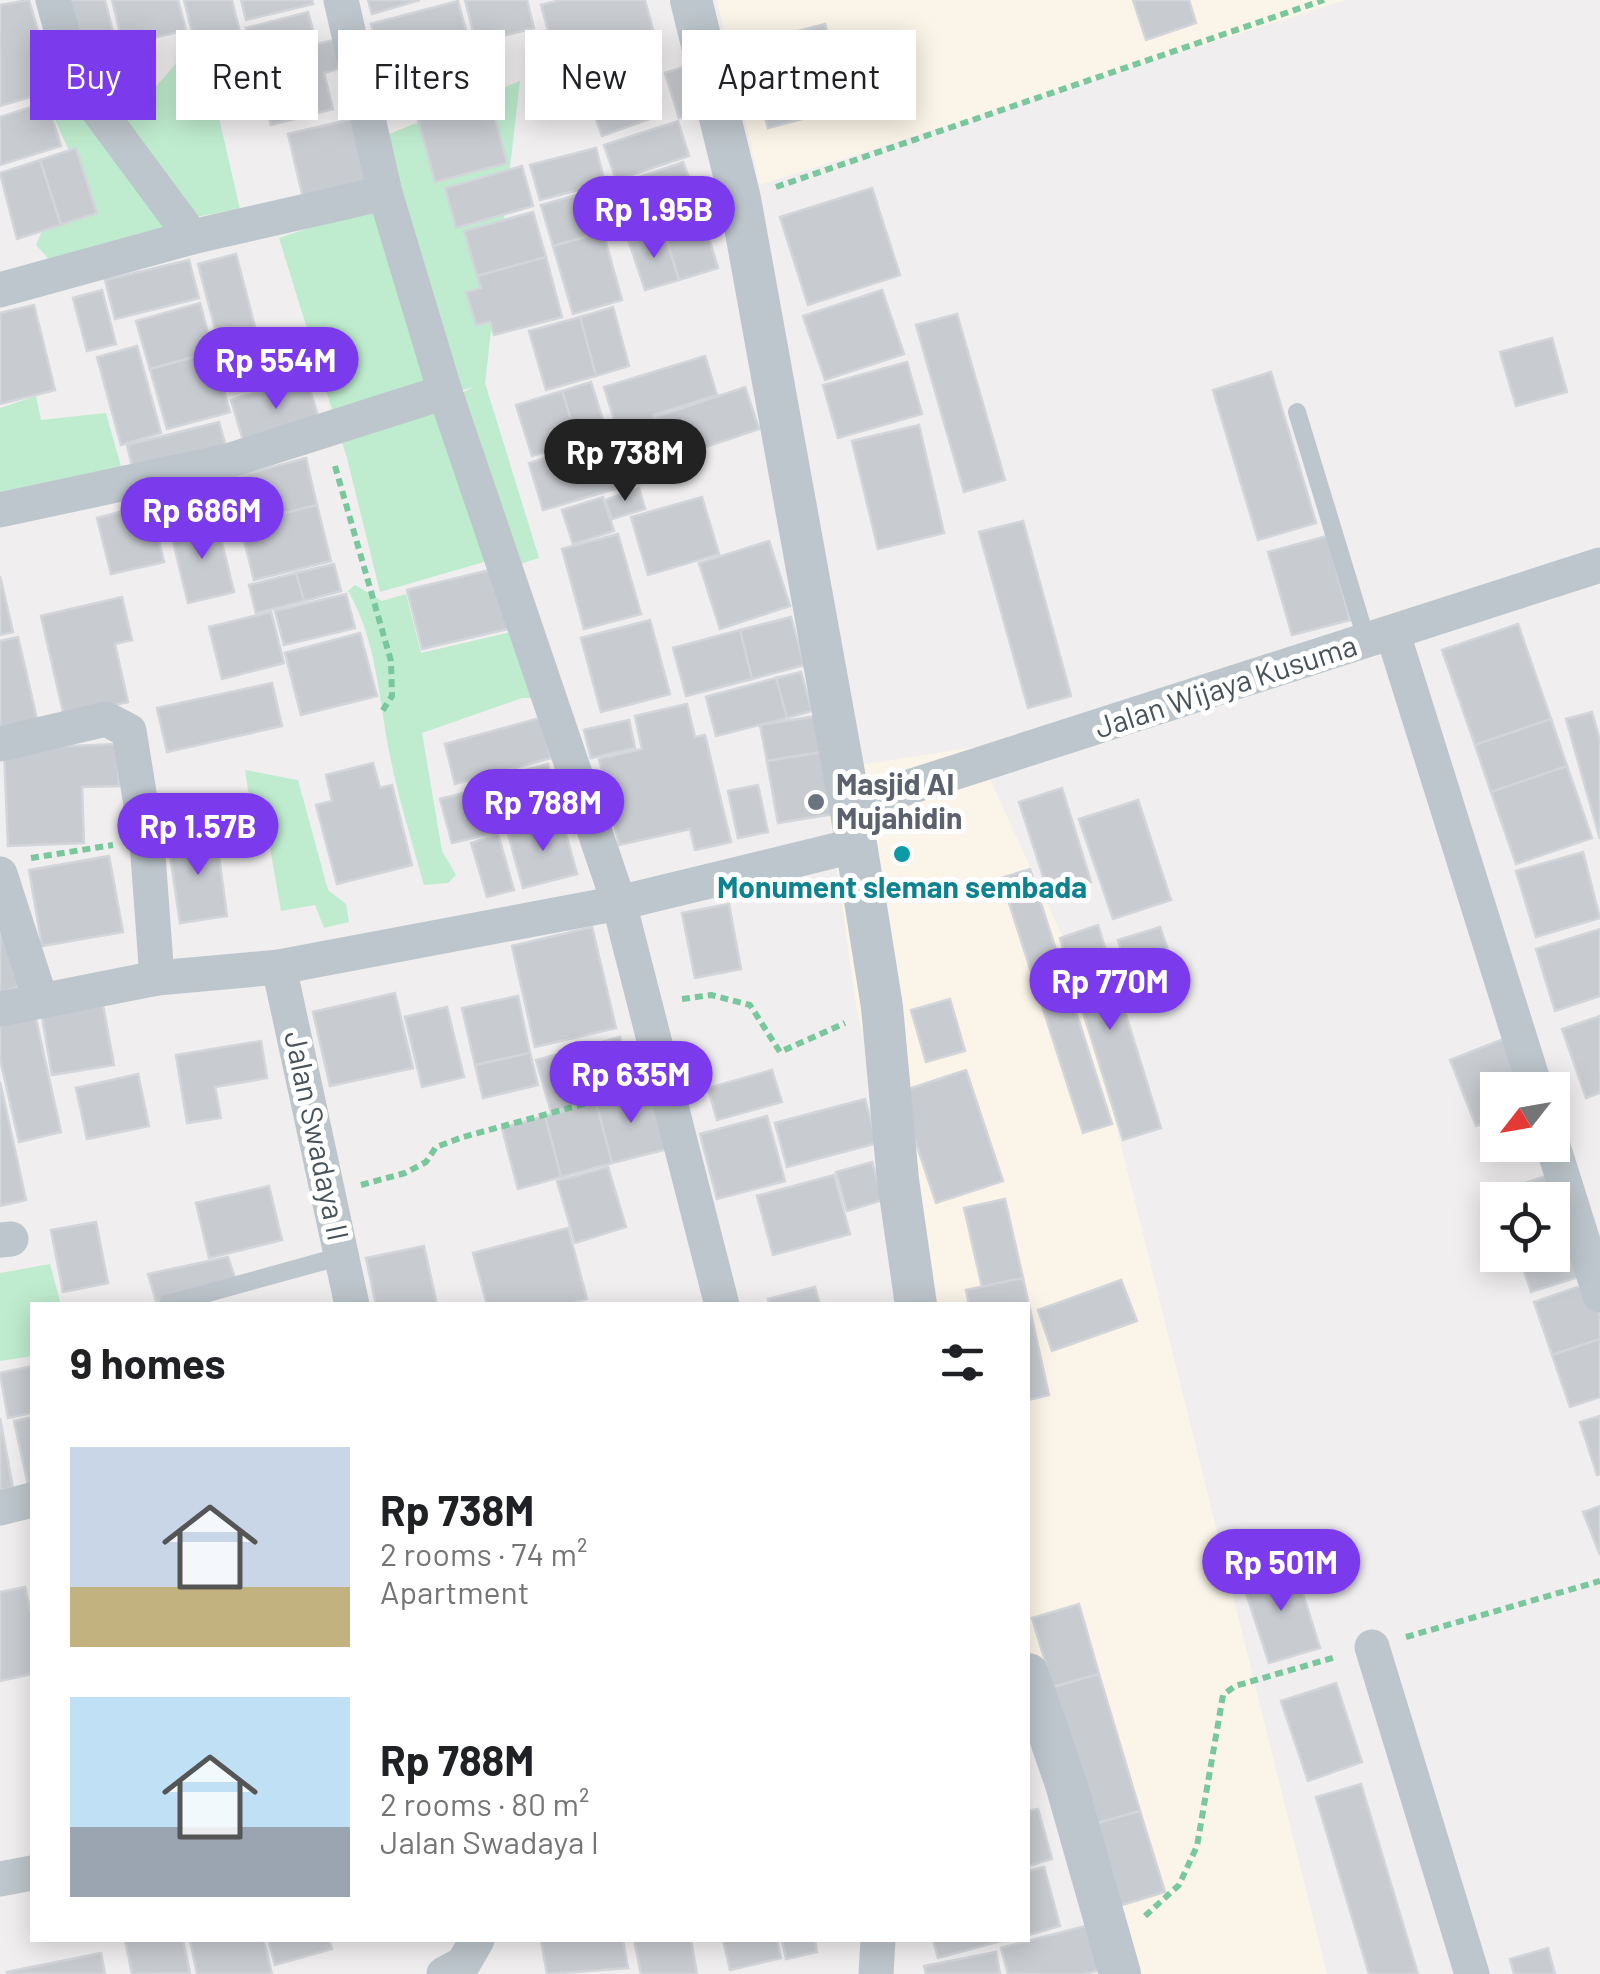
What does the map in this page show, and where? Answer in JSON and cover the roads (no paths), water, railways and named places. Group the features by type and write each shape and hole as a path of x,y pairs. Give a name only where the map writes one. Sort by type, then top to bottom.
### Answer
{"street":[{"path":"53,0 75,79 192,238"},
{"path":"341,0 385,193 445,392 618,903 641,1004 721,1302"},
{"path":"691,0 740,199 852,826 882,1008 898,1180 916,1302"},
{"path":"0,290 192,238 385,193"},
{"path":"0,510 228,461 445,392"},
{"name":"Jalan Wijaya Kusuma","path":"0,1009 158,978 278,967 618,903 852,826 1380,638 1600,565"},
{"path":"1380,638 1530,1072"},
{"path":"0,744 106,719 129,732 147,842 158,978"},
{"path":"8,866 41,1001"},
{"name":"Jalan Swadaya II","path":"278,967 351,1302"},
{"path":"1558,1162 1600,1296"},
{"path":"0,1508 30,1500"},
{"path":"1372,1647 1472,1974"},
{"path":"1030,1680 1066,1784 1115,1960"},
{"path":"0,1879 30,1873"},
{"path":"444,1974 463,1964 475,1942"},
{"path":"876,1974 878,1942"}],"lane":[{"path":"1297,412 1380,638"},
{"path":"175,1302 342,1256"}],"place":[{"name":"Masjid Al Mujahidin","path":"816,802"},
{"name":"Monument sleman sembada","path":"902,854"}]}
